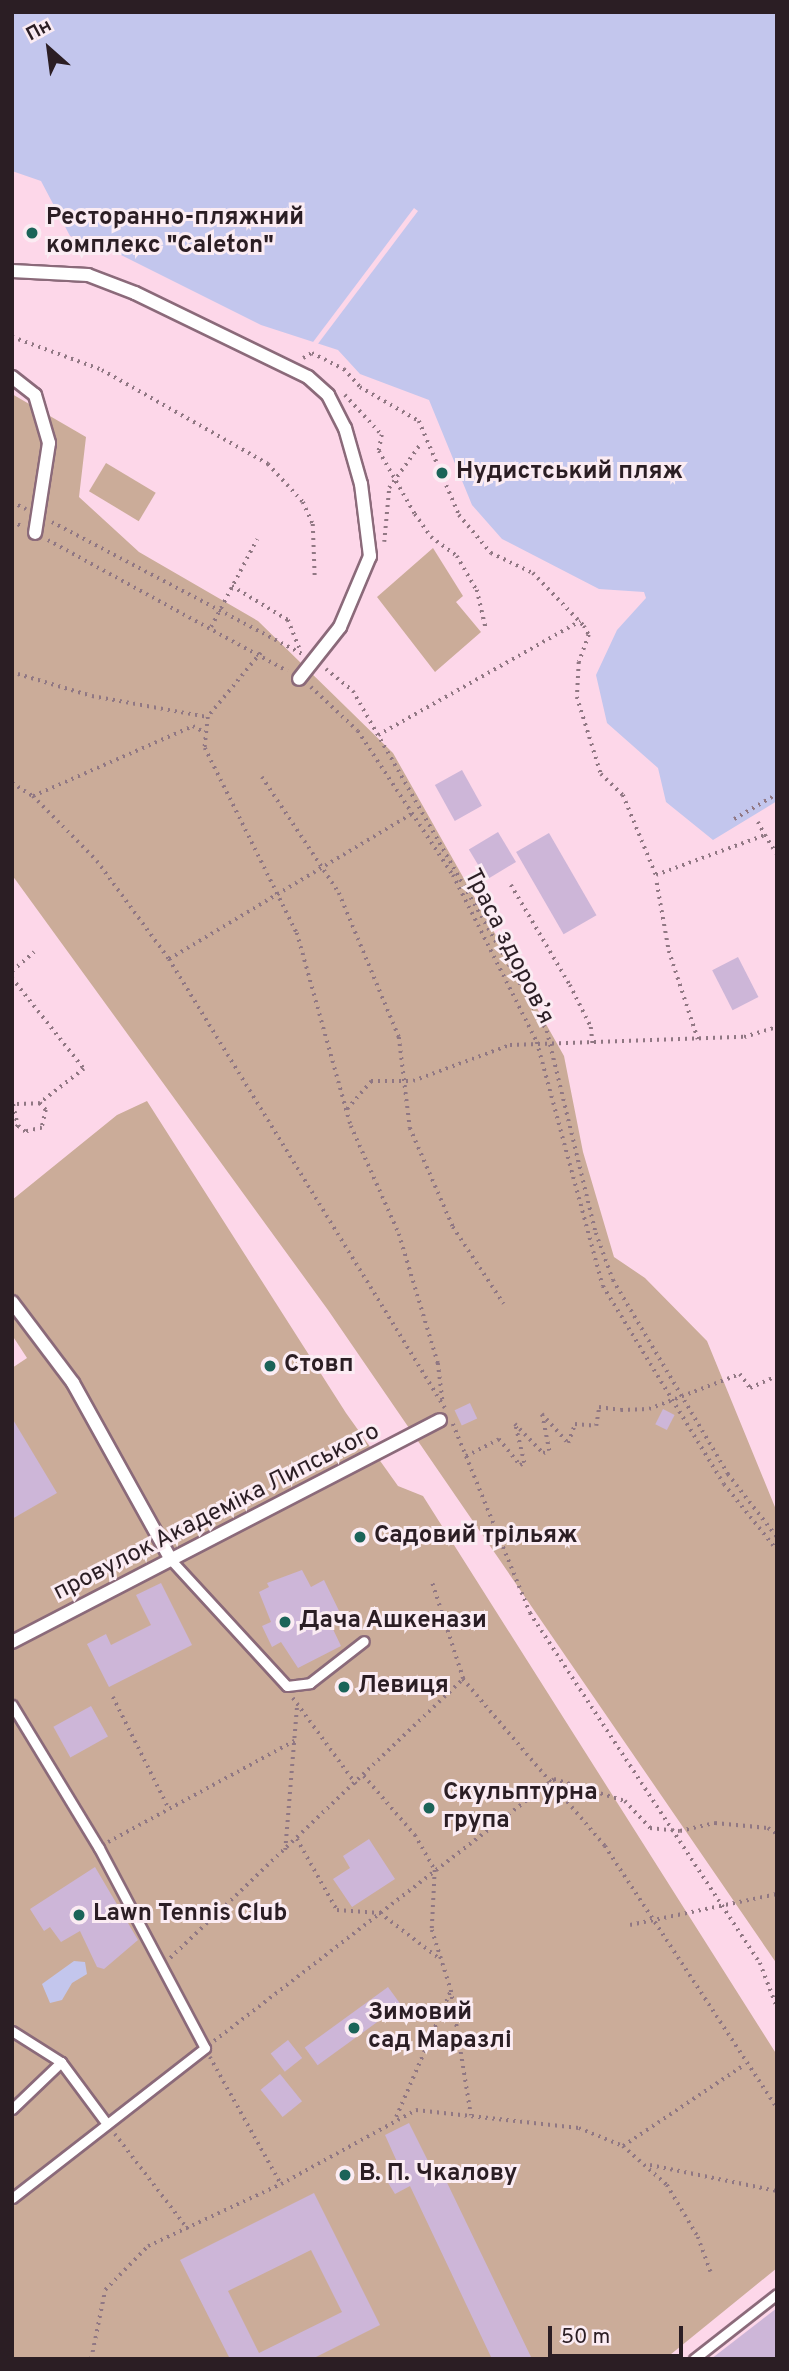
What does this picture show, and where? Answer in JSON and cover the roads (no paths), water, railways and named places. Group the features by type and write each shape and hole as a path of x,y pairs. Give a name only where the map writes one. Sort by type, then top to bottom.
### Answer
{"street":[{"path":"12,271 88,275 294,371 320,387 345,428 371,545 340,627 308,657 299,679"},
{"path":"12,377 35,395 49,443 35,533"},
{"path":"12,1302 72,1383 171,1560"},
{"name":"провулок Академіка Липського","path":"12,1642 440,1420"}],"lane":[{"path":"171,1560 287,1686 310,1683 364,1641"},
{"path":"12,1705 99,1848 205,2048 12,2198"},
{"path":"12,2031 61,2063 107,2124"},
{"path":"12,2109 61,2063"},
{"path":"694,2359 777,2294"}],"water":[{"path":"12,12 777,12 777,801 713,840 666,802 658,768 607,723 596,675 617,630 646,598 644,592 599,589 502,539 472,505 429,400 360,374 338,350 261,325 117,253 70,236 41,181 12,171"},
{"path":"74,1961 85,1962 87,1974 72,1983 62,2000 50,2003 42,1984"}],"place":[{"name":"Ресторанно-пляжний комплекс \"Caleton\"","path":"32,233"},
{"name":"Нудистський пляж","path":"442,473"},
{"name":"Стовп","path":"270,1366"},
{"name":"Садовий трільяж","path":"360,1537"},
{"name":"Дача Ашкенази","path":"285,1622"},
{"name":"Левиця","path":"344,1687"},
{"name":"Скульптурна група","path":"429,1808"},
{"name":"Lawn Tennis Club","path":"79,1915"},
{"name":"Зимовий сад Маразлі","path":"354,2028"},
{"name":"В. П. Чкалову","path":"345,2175"}]}
